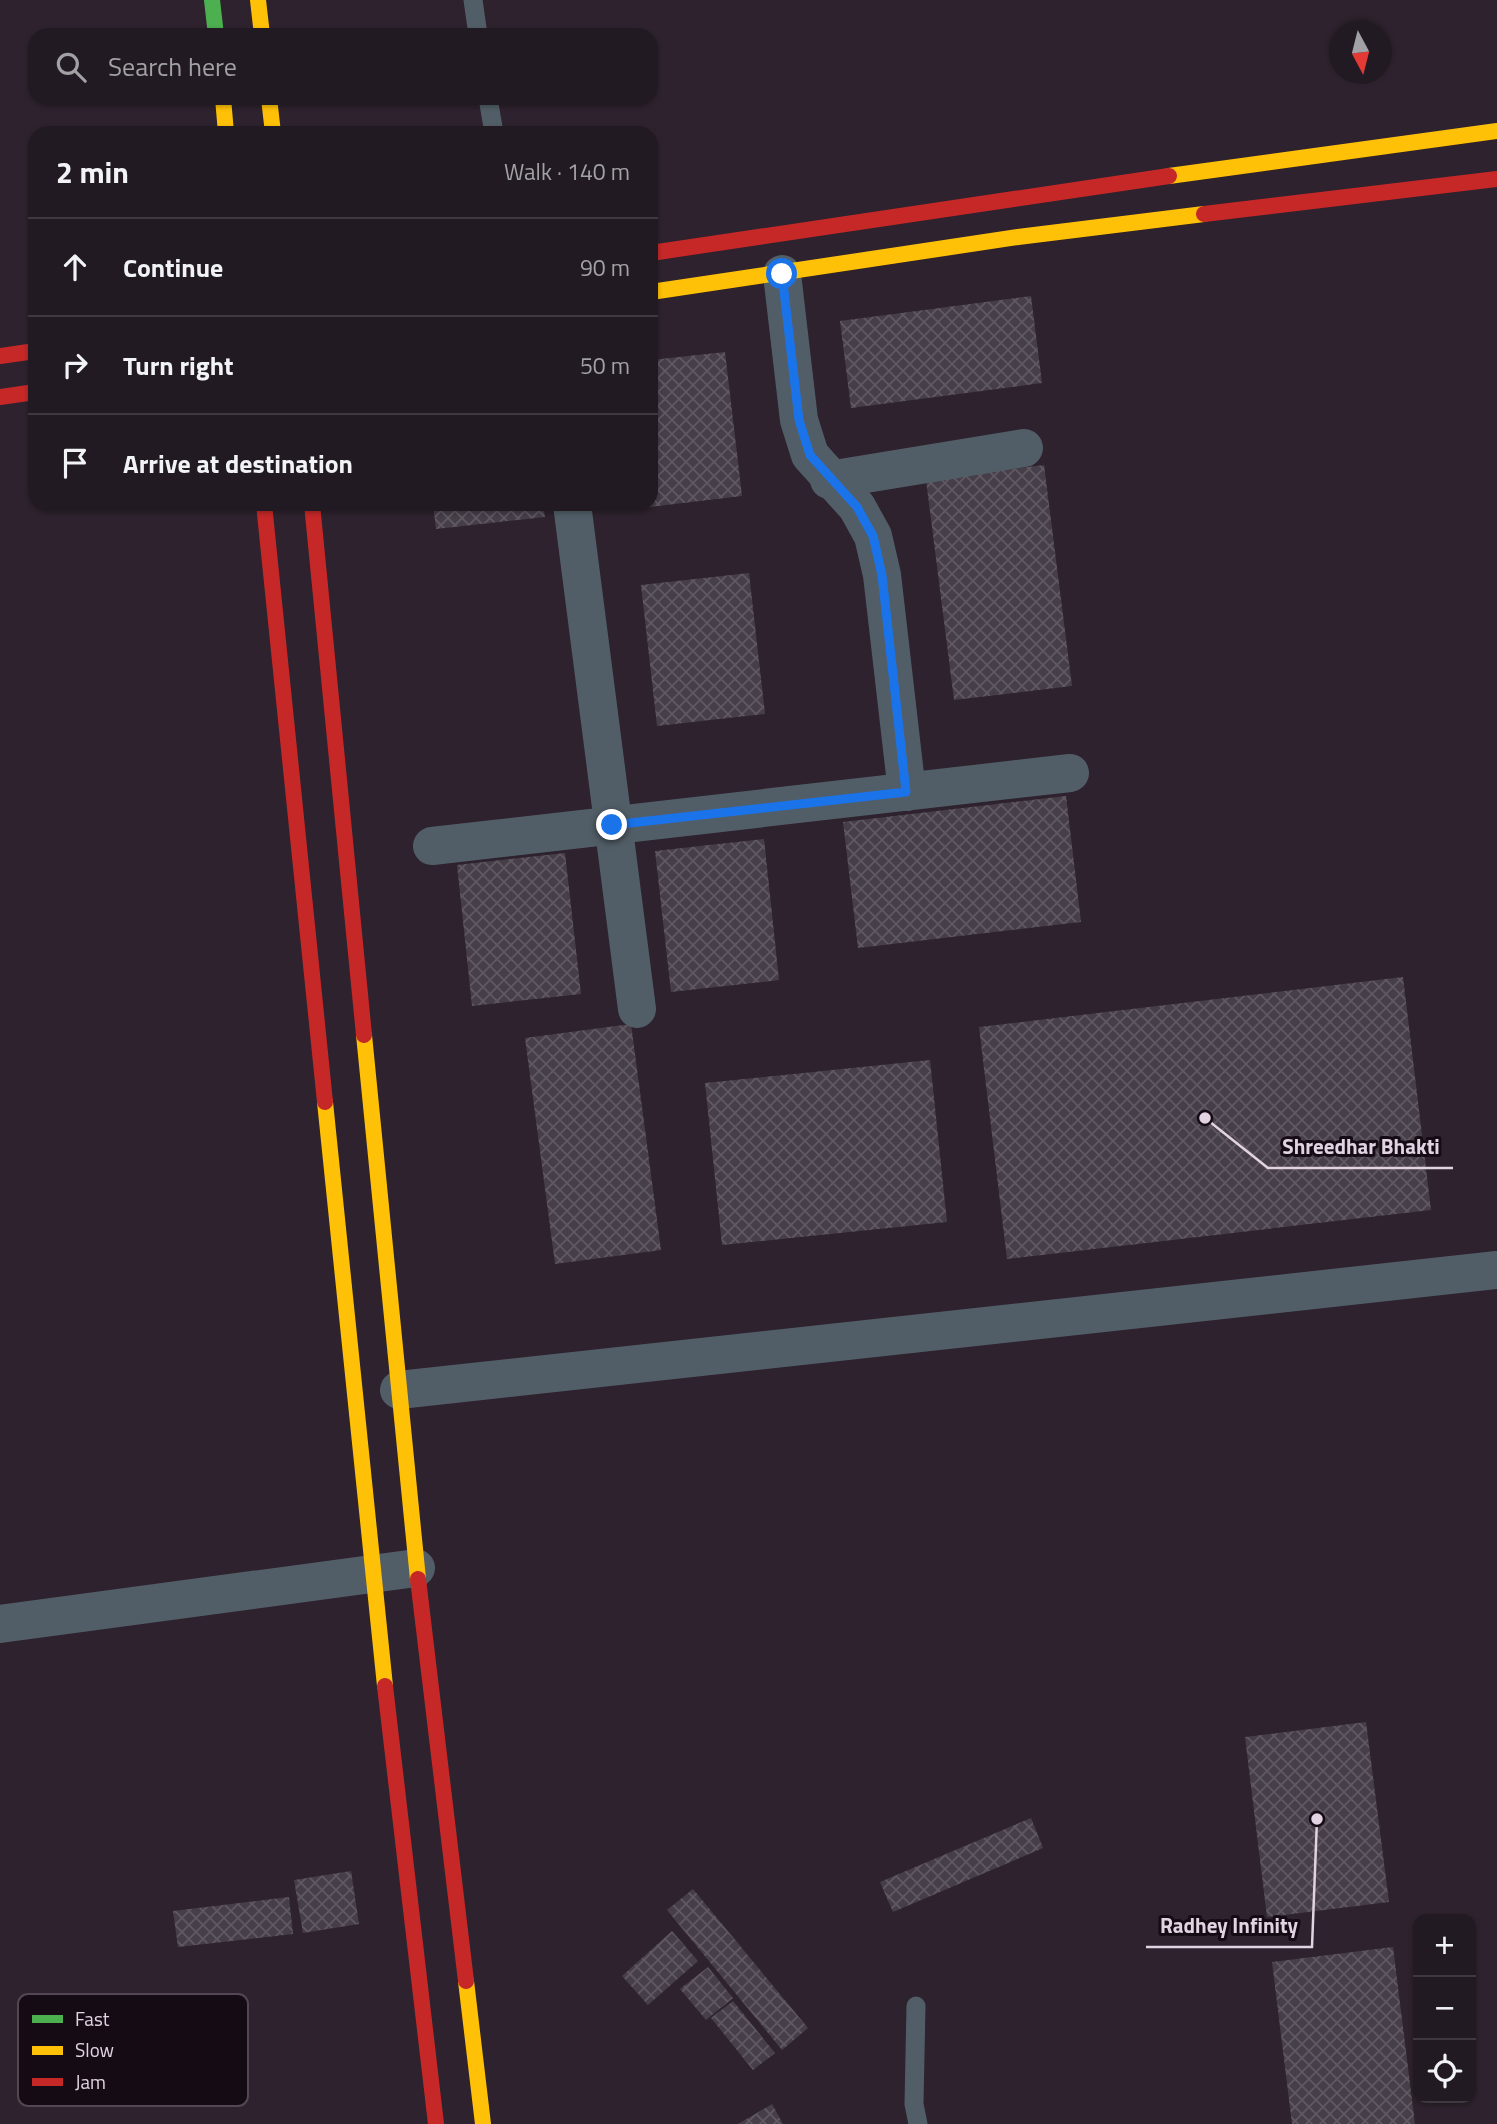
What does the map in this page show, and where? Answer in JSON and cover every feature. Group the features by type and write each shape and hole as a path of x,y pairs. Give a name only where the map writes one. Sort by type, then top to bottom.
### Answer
{"street":[{"path":"212,0 215,28"},
{"path":"258,0 261,28"},
{"path":"224,105 225,126"},
{"path":"270,105 272,126"},
{"path":"658,252 1012,197 1497,131"},
{"path":"658,291 1018,237 1497,179"},
{"path":"782,274 799,420 810,455 829,480 857,507 873,536 882,575 906,792"},
{"path":"0,356 28,352"},
{"path":"0,397 28,393"},
{"path":"829,480 1024,448"},
{"path":"265,511 372,1572 436,2124"},
{"path":"313,511 416,1568 483,2124"},
{"path":"573,511 637,1009"},
{"path":"432,846 1070,773"},
{"path":"399,1390 1497,1270"},
{"path":"0,1624 416,1568"}],"lane":[{"path":"473,0 477,28"},
{"path":"489,105 493,126"},
{"path":"916,2006 914,2104 918,2124"}],"building":[{"path":"1031,296 1042,383 851,408 840,321"},
{"path":"725,352 742,496 658,506 658,359"},
{"path":"1044,465 1072,686 954,700 926,480"},
{"path":"434,511 544,511 545,517 436,529"},
{"path":"749,573 765,714 657,726 641,585"},
{"path":"1066,796 1081,922 858,948 843,822"},
{"path":"764,839 779,980 671,992 655,851"},
{"path":"565,853 581,994 472,1006 457,865"},
{"path":"1403,977 1431,1210 1007,1259 979,1027"},
{"path":"631,1024 661,1250 555,1264 525,1038"},
{"path":"930,1060 947,1222 722,1245 705,1083"},
{"path":"1366,1722 1389,1902 1267,1917 1245,1737"},
{"path":"1031,1818 1043,1848 893,1912 880,1882"},
{"path":"351,1871 359,1924 303,1933 294,1880"},
{"path":"693,1889 808,2028 782,2050 667,1910"},
{"path":"289,1897 293,1934 178,1947 173,1911"},
{"path":"672,1931 698,1961 648,2005 622,1976"},
{"path":"1393,1947 1415,2124 1292,2124 1272,1962"},
{"path":"708,1967 733,1998 706,2020 680,1989"},
{"path":"733,2001 775,2053 753,2070 711,2018"},
{"path":"772,2104 783,2124 738,2124"}],"traffic: fast":[{"path":"212,0 215,28"}],"traffic: slow":[{"path":"258,0 261,28"},
{"path":"224,105 225,126"},
{"path":"270,105 272,126"},
{"path":"1169,176 1497,131"},
{"path":"658,291 1018,237 1204,214"},
{"path":"364,1035 418,1579"},
{"path":"325,1102 385,1686"},
{"path":"466,1981 483,2124"}],"traffic: jam":[{"path":"658,252 1169,176"},
{"path":"1204,214 1497,179"},
{"path":"0,356 28,352"},
{"path":"0,397 28,393"},
{"path":"265,511 325,1102"},
{"path":"313,511 364,1035"},
{"path":"418,1579 466,1981"},
{"path":"385,1686 436,2124"}],"place":[{"name":"Shreedhar Bhakti","path":"1205,1118"},
{"name":"Radhey Infinity","path":"1317,1819"}],"route":[{"path":"612,825 906,792 882,575 873,536 857,507 829,480 810,455 799,420 782,274"}]}
